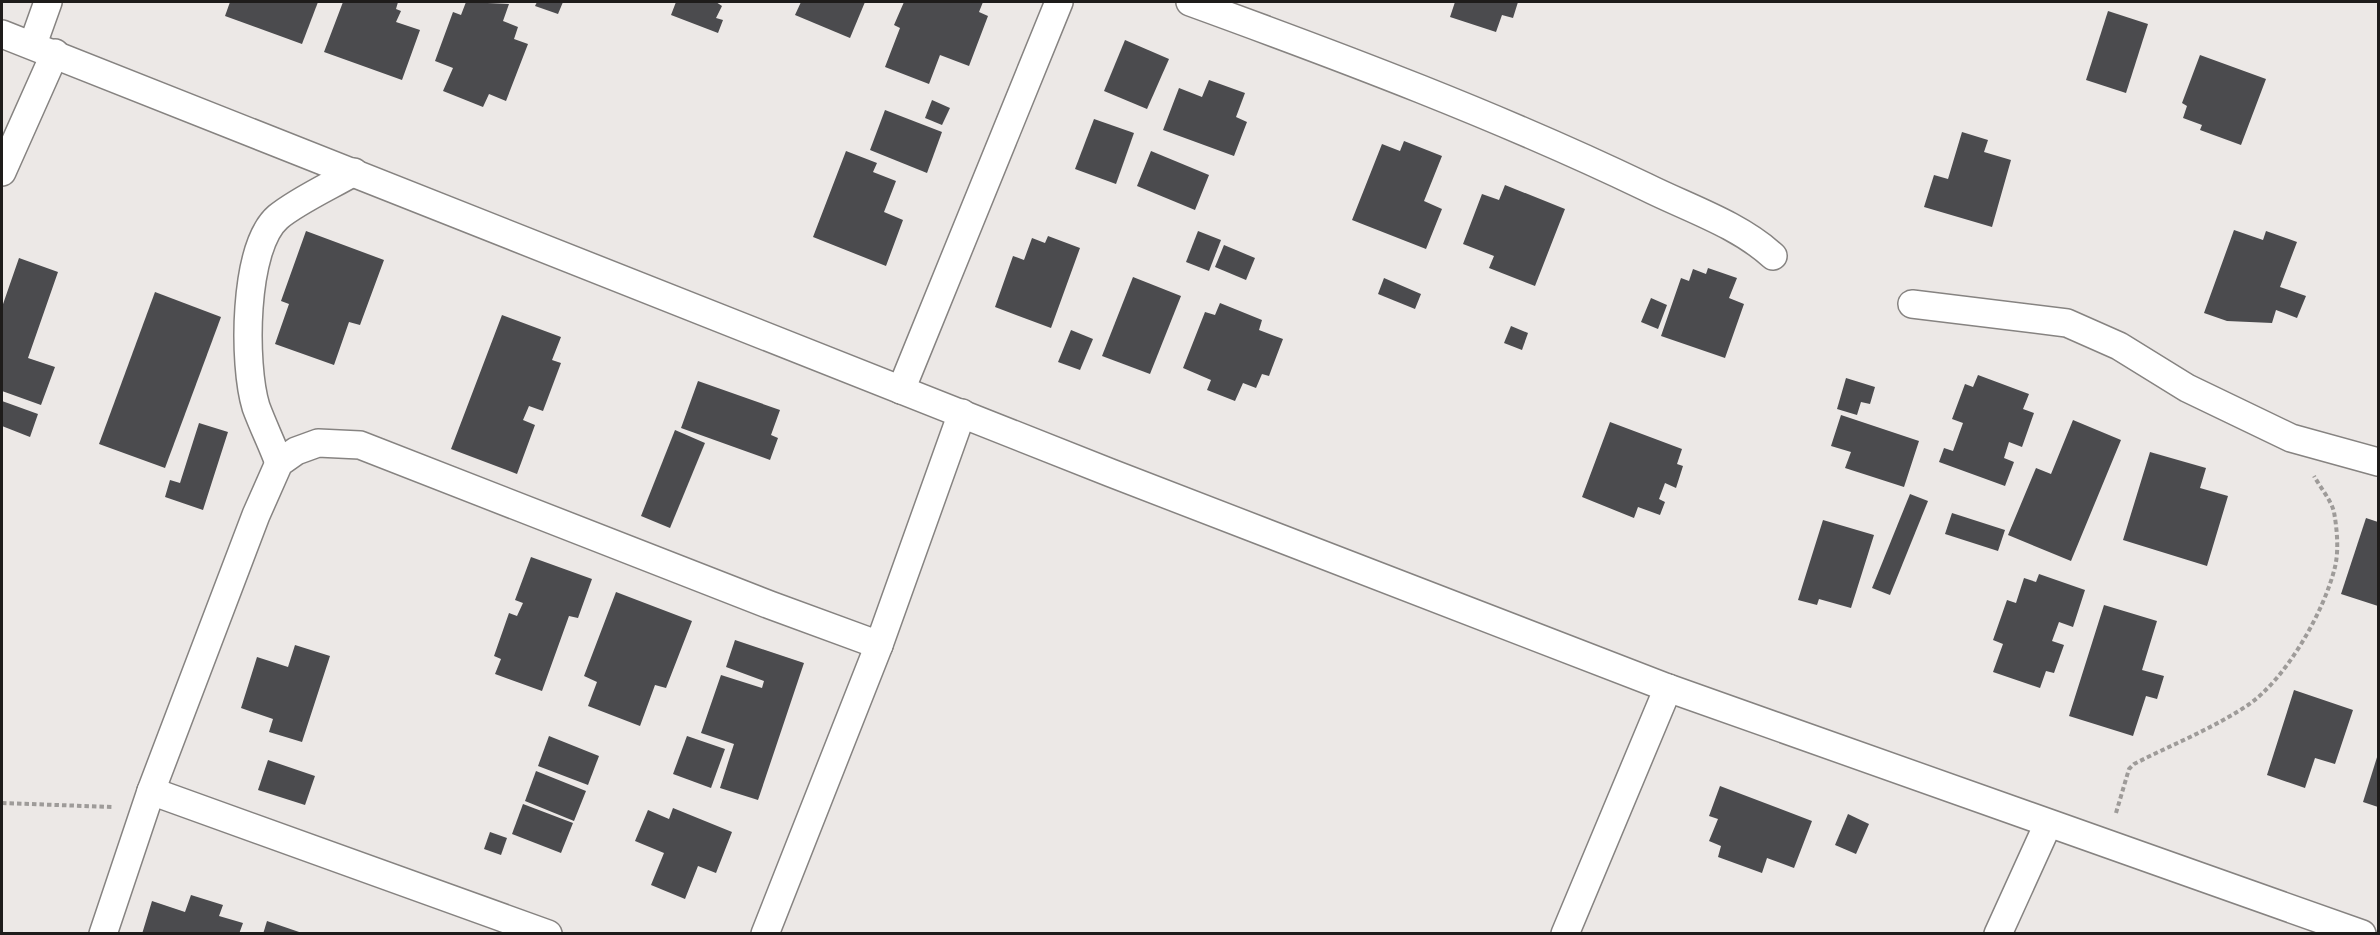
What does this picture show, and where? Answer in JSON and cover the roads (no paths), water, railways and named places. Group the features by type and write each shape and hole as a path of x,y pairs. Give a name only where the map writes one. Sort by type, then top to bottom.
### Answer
{"street":[{"path":"2,172 44,49 48,2"},
{"path":"1190,2 1357,63 1583,157 1743,233 1773,256"},
{"path":"901,390 1052,5"},
{"path":"2,34 901,390 1668,688 2362,933"},
{"path":"279,462 256,406 247,363 252,275 264,237 278,217 354,172"},
{"path":"1912,304 1954,311 2027,316 2067,322 2120,346 2187,388 2268,428 2308,444 2379,462"},
{"path":"765,933 879,645 962,413"},
{"path":"103,933 147,801 256,515 279,462 296,451 318,444 360,445 748,597 879,645"},
{"path":"1565,933 1668,688"},
{"path":"147,801 548,933"},
{"path":"1998,933 2048,824"}]}
